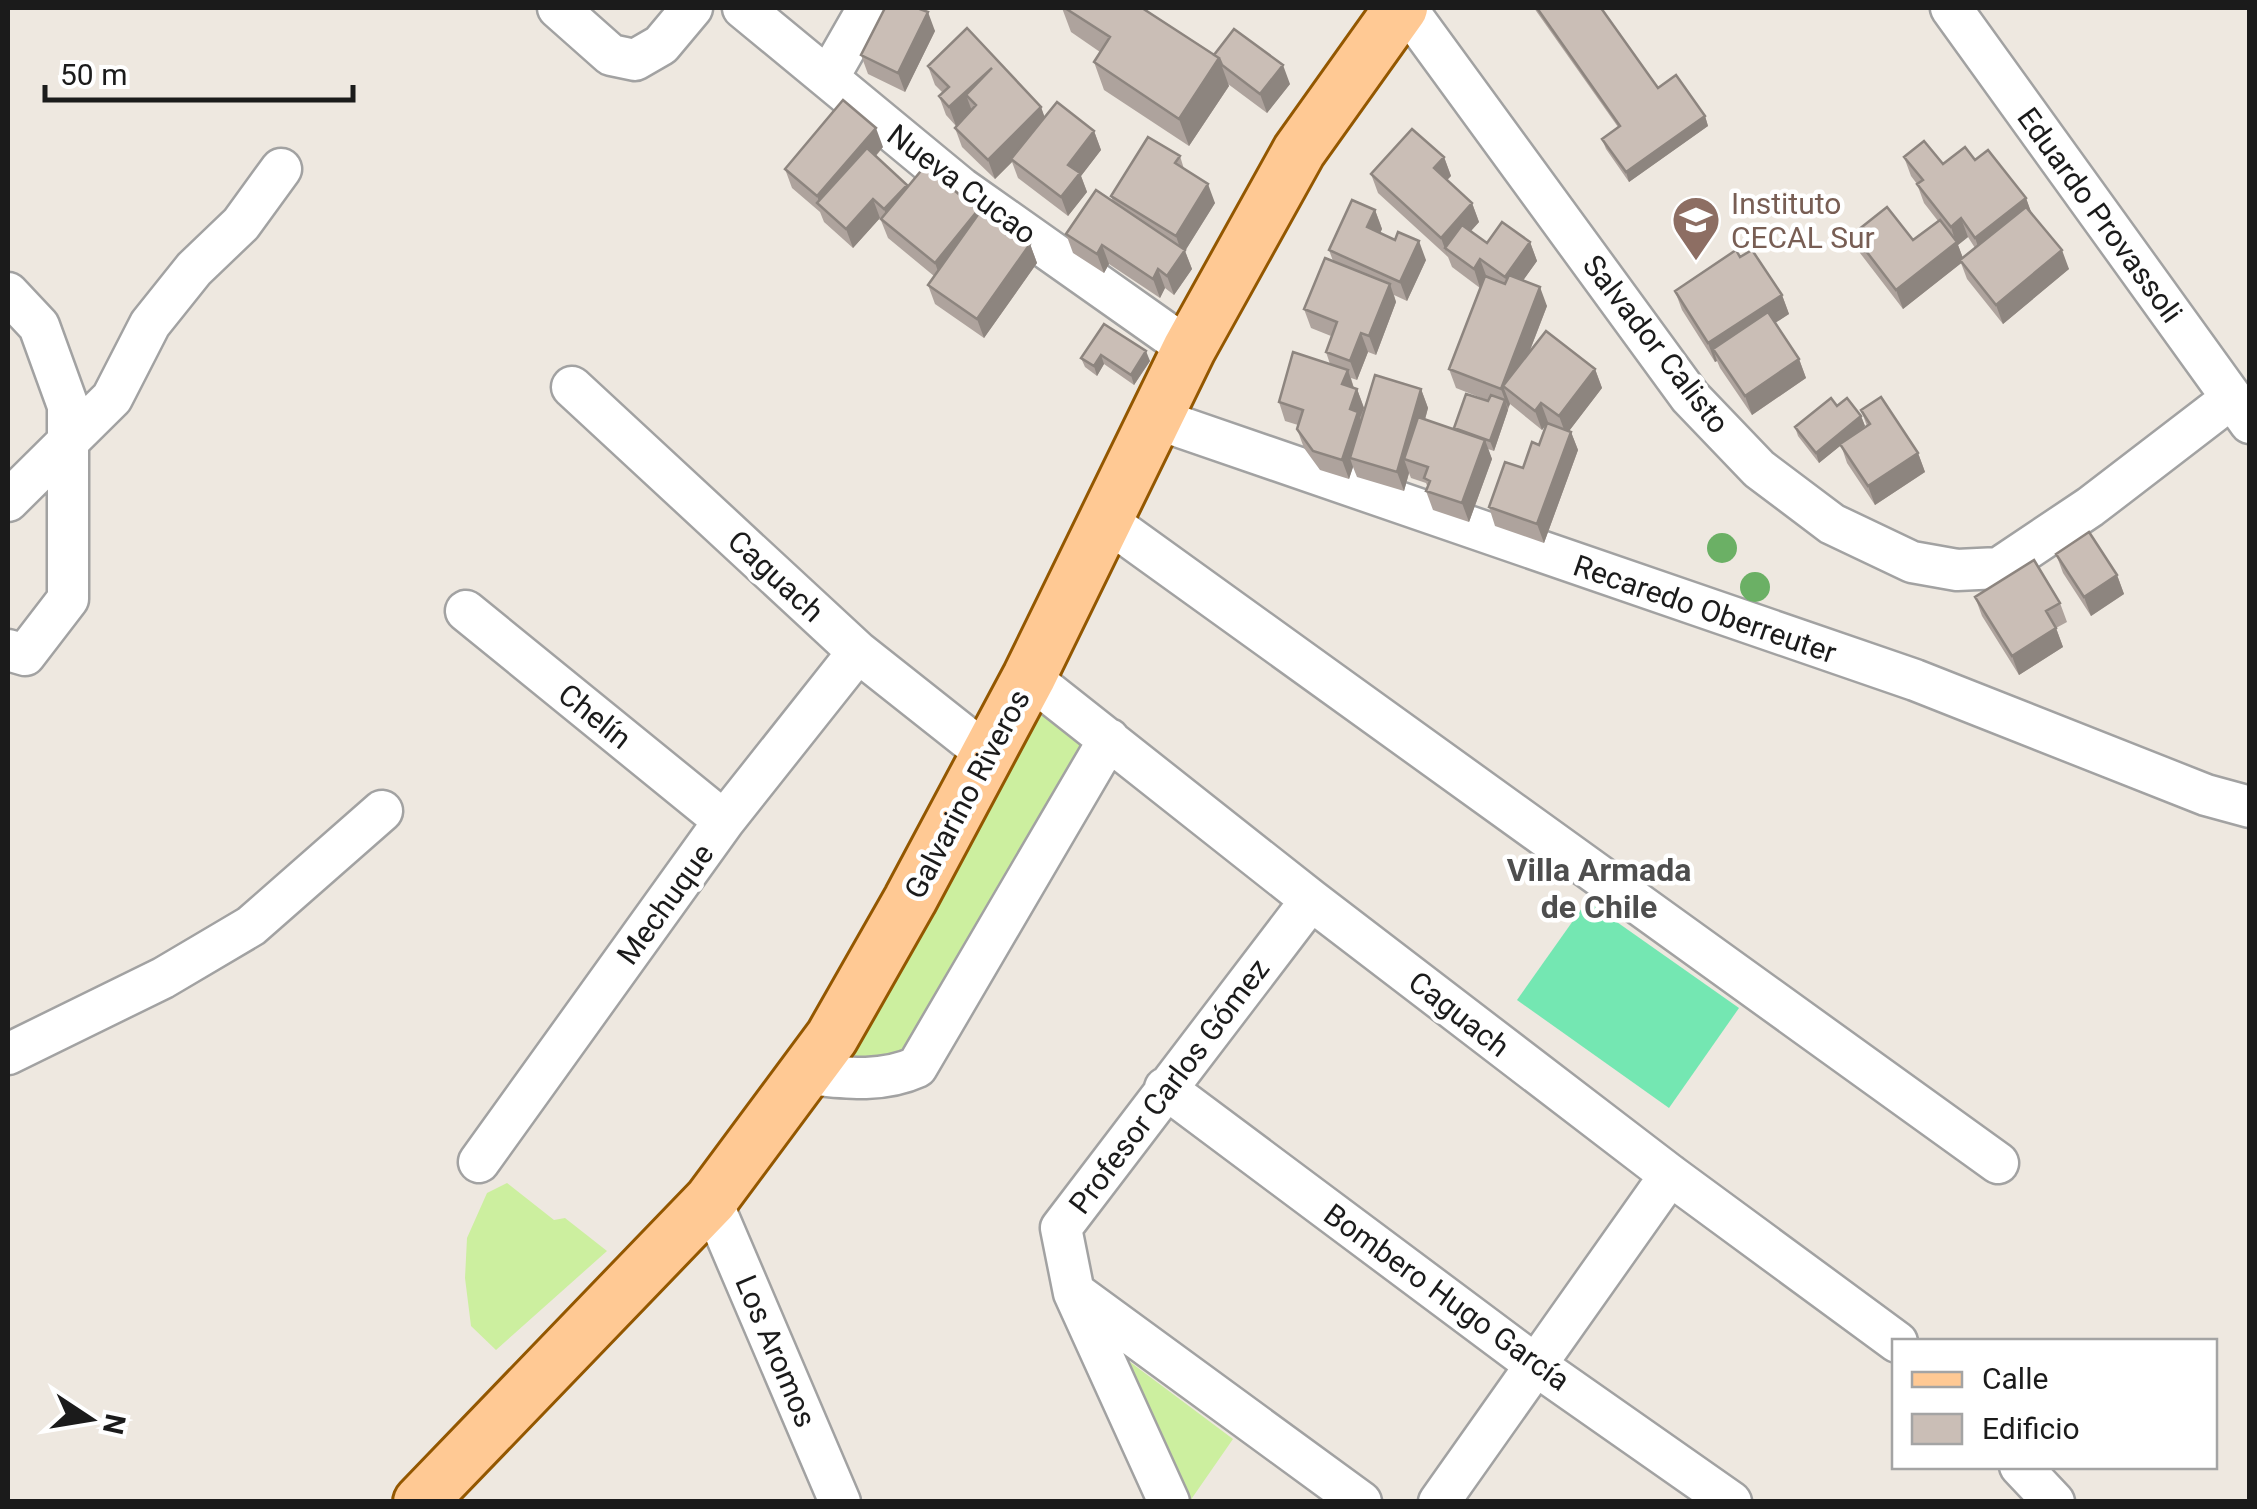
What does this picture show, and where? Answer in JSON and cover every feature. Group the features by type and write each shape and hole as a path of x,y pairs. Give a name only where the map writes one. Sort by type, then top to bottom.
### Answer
{"main road":[{"name":"Galvarino Riveros","path":"420,1502 711,1200 807,1074 900,918 988,755 1189,349 1299,151 1404,8"}],"street":[{"path":"558,8 611,55 636,60 661,45 692,8"},
{"name":"Nueva Cucao","path":"742,8 961,188 1189,349"},
{"path":"828,78 868,8"},
{"name":"Salvador Calisto","path":"1404,8 1690,398 1759,469 1832,524 1912,562 1957,570 1999,568 2241,410"},
{"name":"Eduardo Provassoli","path":"1951,8 2241,410"},
{"path":"8,501 112,398 150,324 194,269 241,224 281,169"},
{"path":"8,293 38,326 68,406 70,532 68,599 25,655 8,650"},
{"name":"Caguach","path":"572,387 858,652 988,755"},
{"name":"Recaredo Oberreuter","path":"1157,419 1915,680 2206,795 2250,807"},
{"path":"1106,521 1998,1162"},
{"name":"Chelín","path":"466,611 724,822"},
{"name":"Mechuque","path":"479,1162 724,822 858,652"},
{"name":"Caguach","path":"1029,677 1311,900 1670,1175 1893,1339"},
{"path":"807,1074 868,1079 894,1076 917,1067 1109,739"},
{"path":"8,1054 163,978 250,926 382,811"},
{"name":"Profesor Carlos Gómez","path":"1170,1502 1074,1292 1061,1228 1311,900"},
{"name":"Bombero Hugo García","path":"1165,1088 1537,1366 1732,1502"},
{"path":"1438,1502 1670,1175"},
{"name":"Los Aromos","path":"711,1200 840,1502"},
{"path":"1074,1292 1361,1502"},
{"path":"2023,1469 2054,1502"}],"green space":[{"path":"1031,697 1090,742 911,1054 830,1064"},
{"path":"1587,901 1739,1008 1669,1108 1517,1000"},
{"path":"507,1183 554,1220 565,1218 607,1251 496,1350 471,1326 465,1278 467,1238 487,1193"},
{"path":"1110,1347 1233,1439 1190,1501 1181,1501"}],"building":[{"path":"885,8 928,12 898,73 861,55"},
{"path":"1065,8 1142,8 1219,58 1179,119 1094,62 1110,37"},
{"path":"1537,8 1601,8 1658,88 1676,75 1705,116 1626,172 1602,139 1620,126"},
{"path":"967,28 1041,107 988,160 955,128 976,105 966,95 992,68 949,107 939,96 949,87 928,66"},
{"path":"1234,29 1283,65 1260,94 1214,55"},
{"path":"843,100 876,128 817,196 785,169"},
{"path":"1057,102 1094,131 1068,165 1080,173 1061,197 1011,159"},
{"path":"1412,129 1444,157 1434,168 1472,203 1441,238 1371,174"},
{"path":"1148,137 1180,156 1175,163 1208,184 1176,236 1111,196"},
{"path":"1924,141 1943,164 1965,147 1975,160 1988,150 2026,198 1975,238 1961,218 1951,227 1917,184 1923,180 1904,157"},
{"path":"867,148 907,185 884,209 873,199 846,229 817,203"},
{"path":"925,166 978,210 935,263 881,219"},
{"path":"1096,190 1185,250 1167,276 1158,269 1153,279 1102,245 1097,254 1066,234"},
{"path":"1352,200 1375,210 1367,227 1395,240 1398,232 1419,241 1400,282 1329,250"},
{"path":"1887,207 1913,240 1940,220 1957,242 1896,290 1853,234"},
{"path":"2026,207 2062,250 1996,305 1960,260"},
{"path":"982,209 1030,244 977,319 928,285"},
{"path":"1502,222 1530,242 1505,277 1480,259 1474,269 1445,248 1462,225 1487,243"},
{"path":"1736,250 1740,257 1752,250 1782,295 1708,343 1675,291"},
{"path":"1325,258 1390,284 1369,336 1361,333 1350,361 1326,352 1337,322 1304,309"},
{"path":"1509,275 1540,287 1501,389 1449,369 1485,276 1505,284"},
{"path":"1768,312 1799,359 1745,396 1713,349"},
{"path":"1104,324 1146,351 1131,375 1101,355 1094,366 1081,358"},
{"path":"1546,331 1595,369 1559,416 1541,403 1535,411 1503,386"},
{"path":"1293,352 1348,370 1342,384 1357,389 1350,409 1358,412 1342,460 1313,451 1297,429 1303,410 1279,402"},
{"path":"1375,375 1421,389 1397,472 1350,458"},
{"path":"1466,394 1488,401 1491,395 1505,400 1490,441 1454,428"},
{"path":"1881,397 1918,453 1868,486 1840,444 1870,424 1861,410"},
{"path":"1831,398 1837,406 1847,398 1861,416 1816,453 1795,427"},
{"path":"1418,417 1485,440 1462,503 1426,491 1430,481 1424,478 1428,467 1404,459"},
{"path":"1547,423 1571,432 1537,524 1489,507 1505,462 1523,468 1532,442 1539,445"},
{"path":"2089,532 2117,575 2084,597 2056,554"},
{"path":"2034,560 2060,603 2046,611 2056,628 2012,656 1975,597"}],"place":[{"name":"Instituto CECAL Sur","path":"1696,262"}],"district":[{"name":"Villa Armada de Chile","path":"1599,888"}]}
